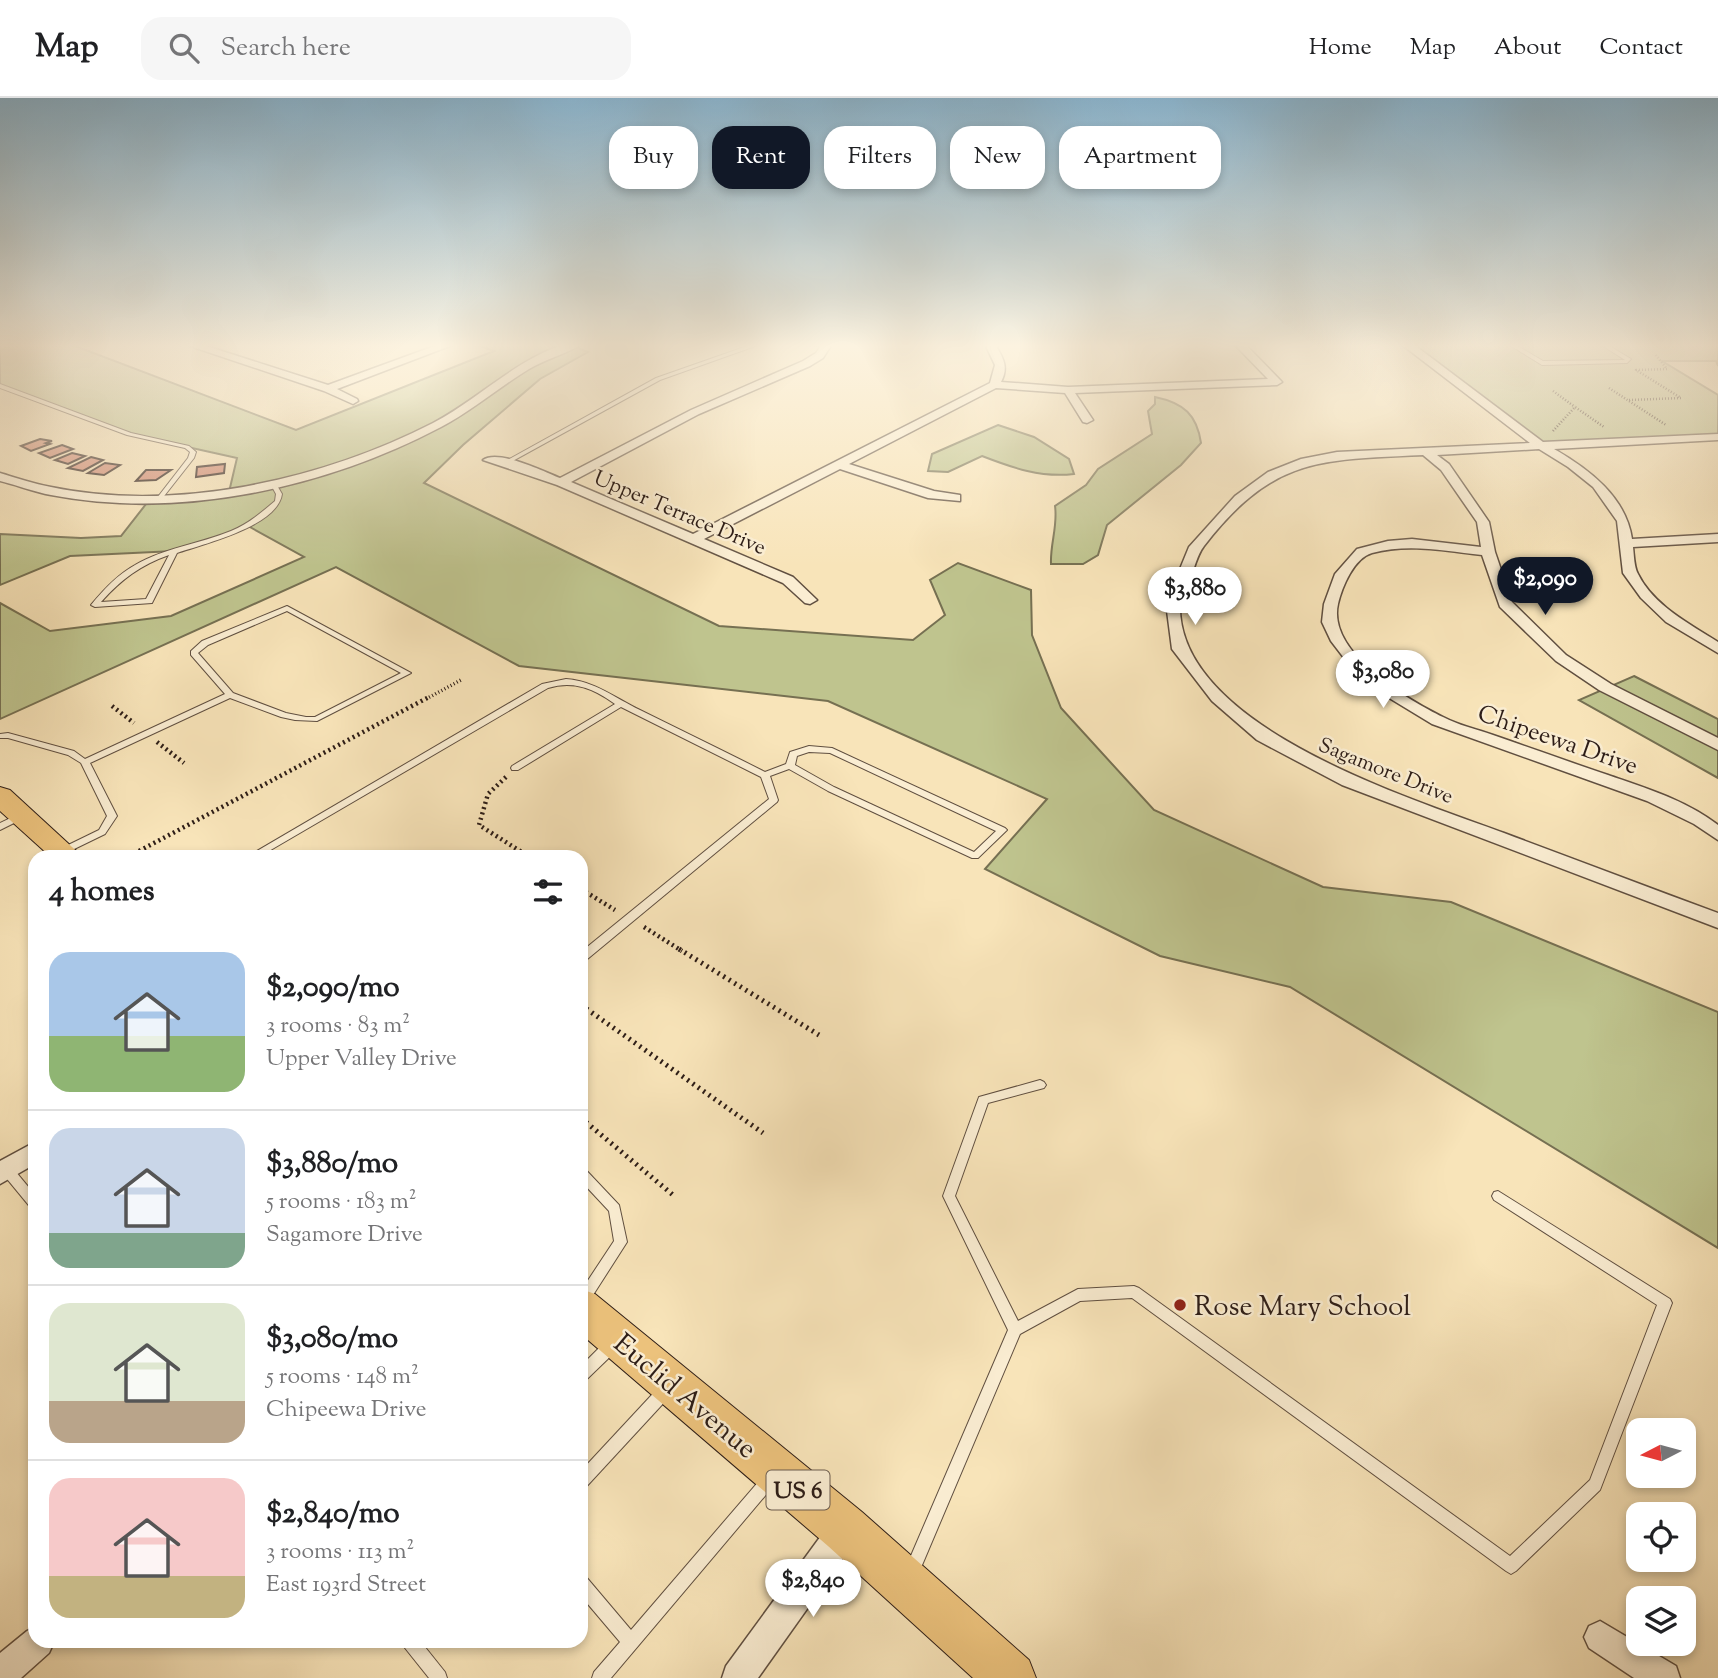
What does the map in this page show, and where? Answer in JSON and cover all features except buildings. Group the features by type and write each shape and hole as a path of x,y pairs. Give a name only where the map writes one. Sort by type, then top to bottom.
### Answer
{"main road":[{"path":"0,796 11,821 59,850"},
{"name":"Euclid Avenue","path":"588,1314 845,1529 1011,1678"}],"street":[{"path":"0,477 59,495 117,499 159,499 229,492 349,462 418,435 448,418"},
{"path":"561,482 686,418"},
{"path":"694,539 931,418"},
{"path":"1504,418 1597,484 1623,521 1630,573 1646,595 1671,619 1718,648"},
{"name":"Sagamore Drive","path":"1718,437 1337,456 1304,462 1272,475 1239,499 1196,547 1173,603 1180,649 1218,698 1264,736 1348,781 1718,921"},
{"path":"1426,452 1445,467 1483,522 1488,552 1505,604 1561,658 1605,687 1718,745"},
{"name":"Upper Terrace Drive","path":"489,460 507,462 561,482 694,539 788,580 810,600"},
{"path":"840,465 932,495 956,498"},
{"path":"1627,543 1718,538"},
{"name":"Chipeewa Drive","path":"1488,552 1412,543 1388,545 1362,552 1350,562 1342,574 1331,604 1329,622 1338,641 1359,668 1382,687 1438,721 1653,797 1700,820 1718,834"},
{"path":"3,1172 28,1156"},
{"path":"738,1678 845,1529"},
{"path":"1600,1637 1664,1678"},
{"path":"0,1675 31,1648"}],"lane":[{"path":"84,418 129,435 187,447 193,452 159,499"},
{"path":"507,462 588,418"},
{"path":"175,551 149,601 95,605 108,585 133,567 149,559 234,532 262,517 278,502 279,494 273,483"},
{"path":"85,762 230,695 276,713 307,720 317,719 407,673 287,608 205,643 194,653 230,695"},
{"path":"263,850 545,686 562,680 584,684 765,775 774,800 588,952"},
{"path":"515,768 621,704"},
{"path":"0,736 8,735 60,750 85,762 111,816 102,832 73,850"},
{"path":"765,775 790,766 831,789 975,856 1002,830 832,751 809,749 793,754 790,766"},
{"path":"1015,1330 949,1196 983,1100 1041,1085"},
{"path":"3,1172 28,1197"},
{"path":"588,1180 615,1209 621,1242 588,1292"},
{"path":"907,1586 1015,1330 1078,1295 1135,1292 1511,1566 1595,1485 1665,1303 1498,1196"},
{"path":"588,1368 619,1339"},
{"path":"588,1474 672,1384"},
{"path":"600,1678 776,1472"},
{"path":"588,1592 631,1642"},
{"path":"416,1648 439,1678"}],"path":[{"path":"1552,431 1565,418"},
{"path":"1590,418 1606,429"},
{"path":"1656,418 1668,426"},
{"path":"141,850 461,680"},
{"path":"515,768 488,794 478,825 518,850"},
{"path":"588,893 819,1035"},
{"path":"588,1010 763,1133"},
{"path":"588,1124 673,1195"}],"green space":[{"path":"85,418 264,418 296,430 327,418 495,418 424,483 719,626 913,640 945,615 930,580 958,563 1031,590 1032,635 1061,708 1154,810 1323,887 1451,902 1718,1012 1718,1248 1290,987 1160,956 985,869 1047,799 828,701 519,666 336,567 0,719 0,603 50,631 171,616 304,557 248,526 175,551 70,556 0,585 0,534 81,538 121,536 150,499 229,492 237,458 129,434"},
{"path":"1149,418 1192,418 1201,443 1181,465 1107,525 1098,555 1083,564 1051,564 1055,506 1086,485 1098,469 1152,434"},
{"path":"1504,418 1718,418 1718,437 1541,446"},
{"path":"998,425 1034,437 1069,459 1074,474 1039,473 982,456 948,472 928,471 932,454"},
{"path":"1634,676 1718,719 1718,778 1579,700"}],"place":[{"name":"Rose Mary School","path":"1180,1305"}]}
